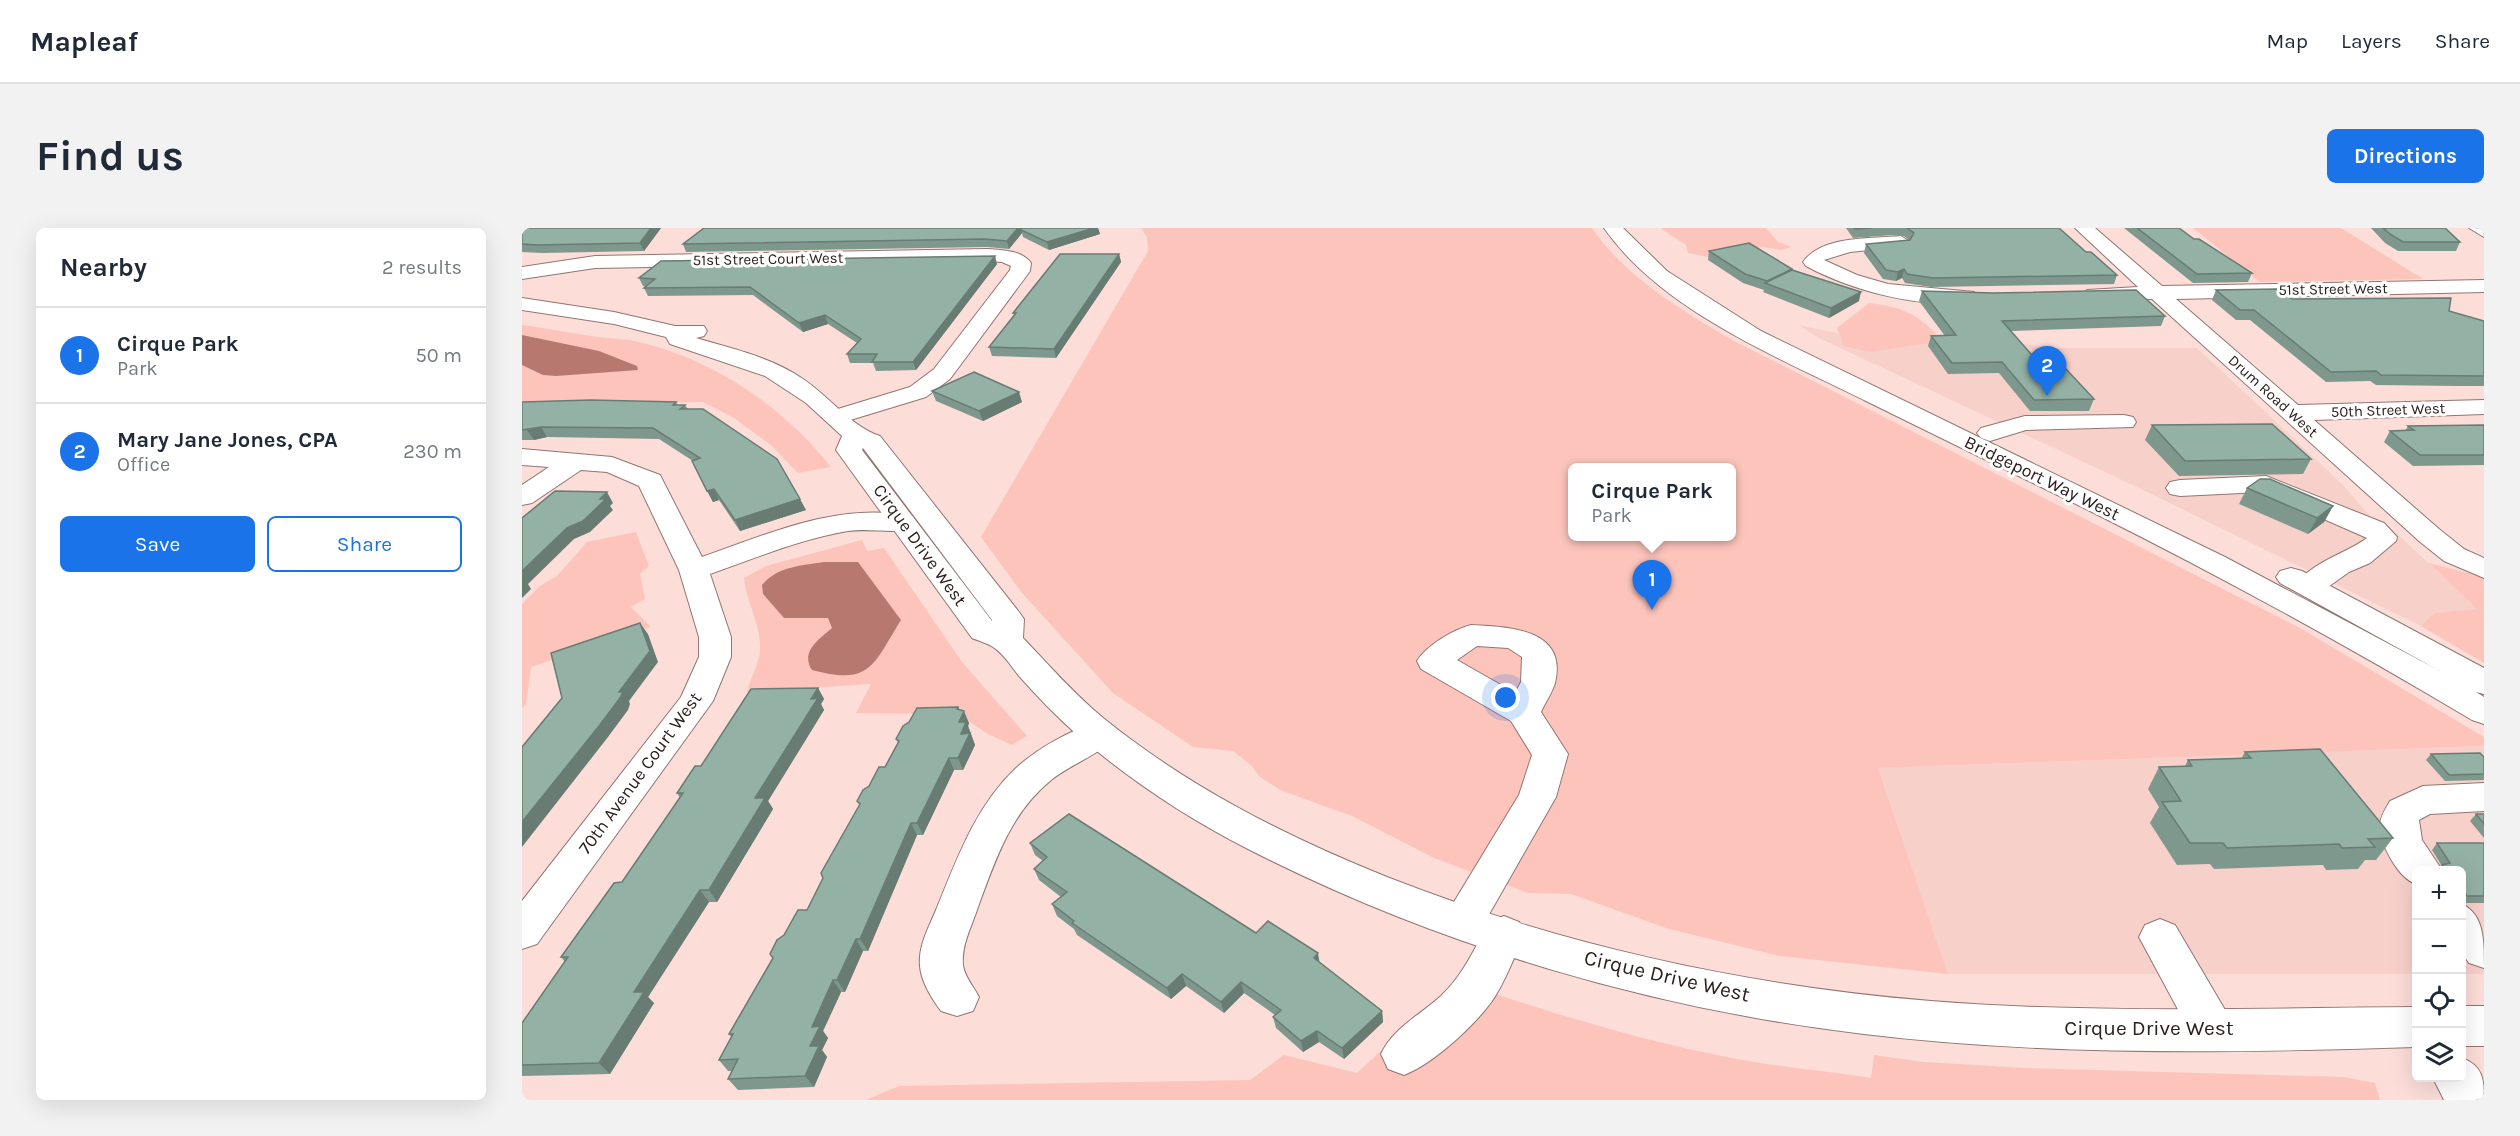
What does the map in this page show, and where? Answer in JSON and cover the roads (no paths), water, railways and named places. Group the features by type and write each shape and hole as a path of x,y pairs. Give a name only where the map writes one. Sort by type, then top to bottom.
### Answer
{"main road":[{"name":"Bridgeport Way West","path":"1613,228 1655,272 1696,302 1753,336 2314,614 2484,712"},
{"name":"Bridgeport Way West","path":"1634,228 1665,259 1690,279 1749,317 2310,586 2484,683"},
{"name":"Drum Road West","path":"2084,228 2429,535 2477,563"},
{"path":"2478,228 2484,231"},
{"path":"1901,242 1849,246 1818,255 1814,262 1840,278 1885,290 1940,295 1984,295"},
{"name":"51st Street Court West","path":"522,273 605,262 987,255 1014,259 1022,264 1020,271 952,363 915,393 841,422"},
{"name":"51st Street West","path":"2079,294 2484,286"},
{"name":"Cirque Drive West","path":"522,304 614,318 675,333 678,339 730,357 748,359 787,379 841,422 871,441 886,458 946,561 983,631 1007,641 1062,702 1099,734 1165,782 1265,840 1350,878 1504,934 1582,958 1734,993 1863,1014 2042,1027 2212,1029 2412,1027"},
{"name":"50th Street West","path":"2293,413 2484,407"},
{"name":"Cirque Drive West","path":"841,422 849,450 903,524 946,561"},
{"path":"1990,434 2025,423 2124,422"},
{"path":"522,457 578,460 620,467 650,481 694,570 836,523 868,520 903,524"},
{"path":"522,497 578,460"},
{"path":"2180,488 2266,484 2381,534 2382,541 2310,586"},
{"path":"836,523 863,504 878,488"},
{"name":"70th Avenue Court West","path":"522,932 696,701 715,657 716,637 694,570"},
{"path":"1464,920 1537,797 1550,754 1523,713"},
{"path":"957,998 947,986 940,962 953,918 982,842 994,818 1030,777 1053,760 1099,734"},
{"path":"2419,866 2407,850 2398,829 2403,810 2423,800 2484,797"},
{"path":"2466,926 2484,950"},
{"path":"1404,1054 1456,1010 1477,987 1504,934"},
{"path":"2160,937 2212,1029"},
{"path":"2466,1026 2484,1026"},
{"path":"2460,1082 2473,1100"}],"place":[{"name":"Mary Jane Jones, CPA","path":"2047,396"},
{"name":"Cirque Park","path":"1652,610"}]}
